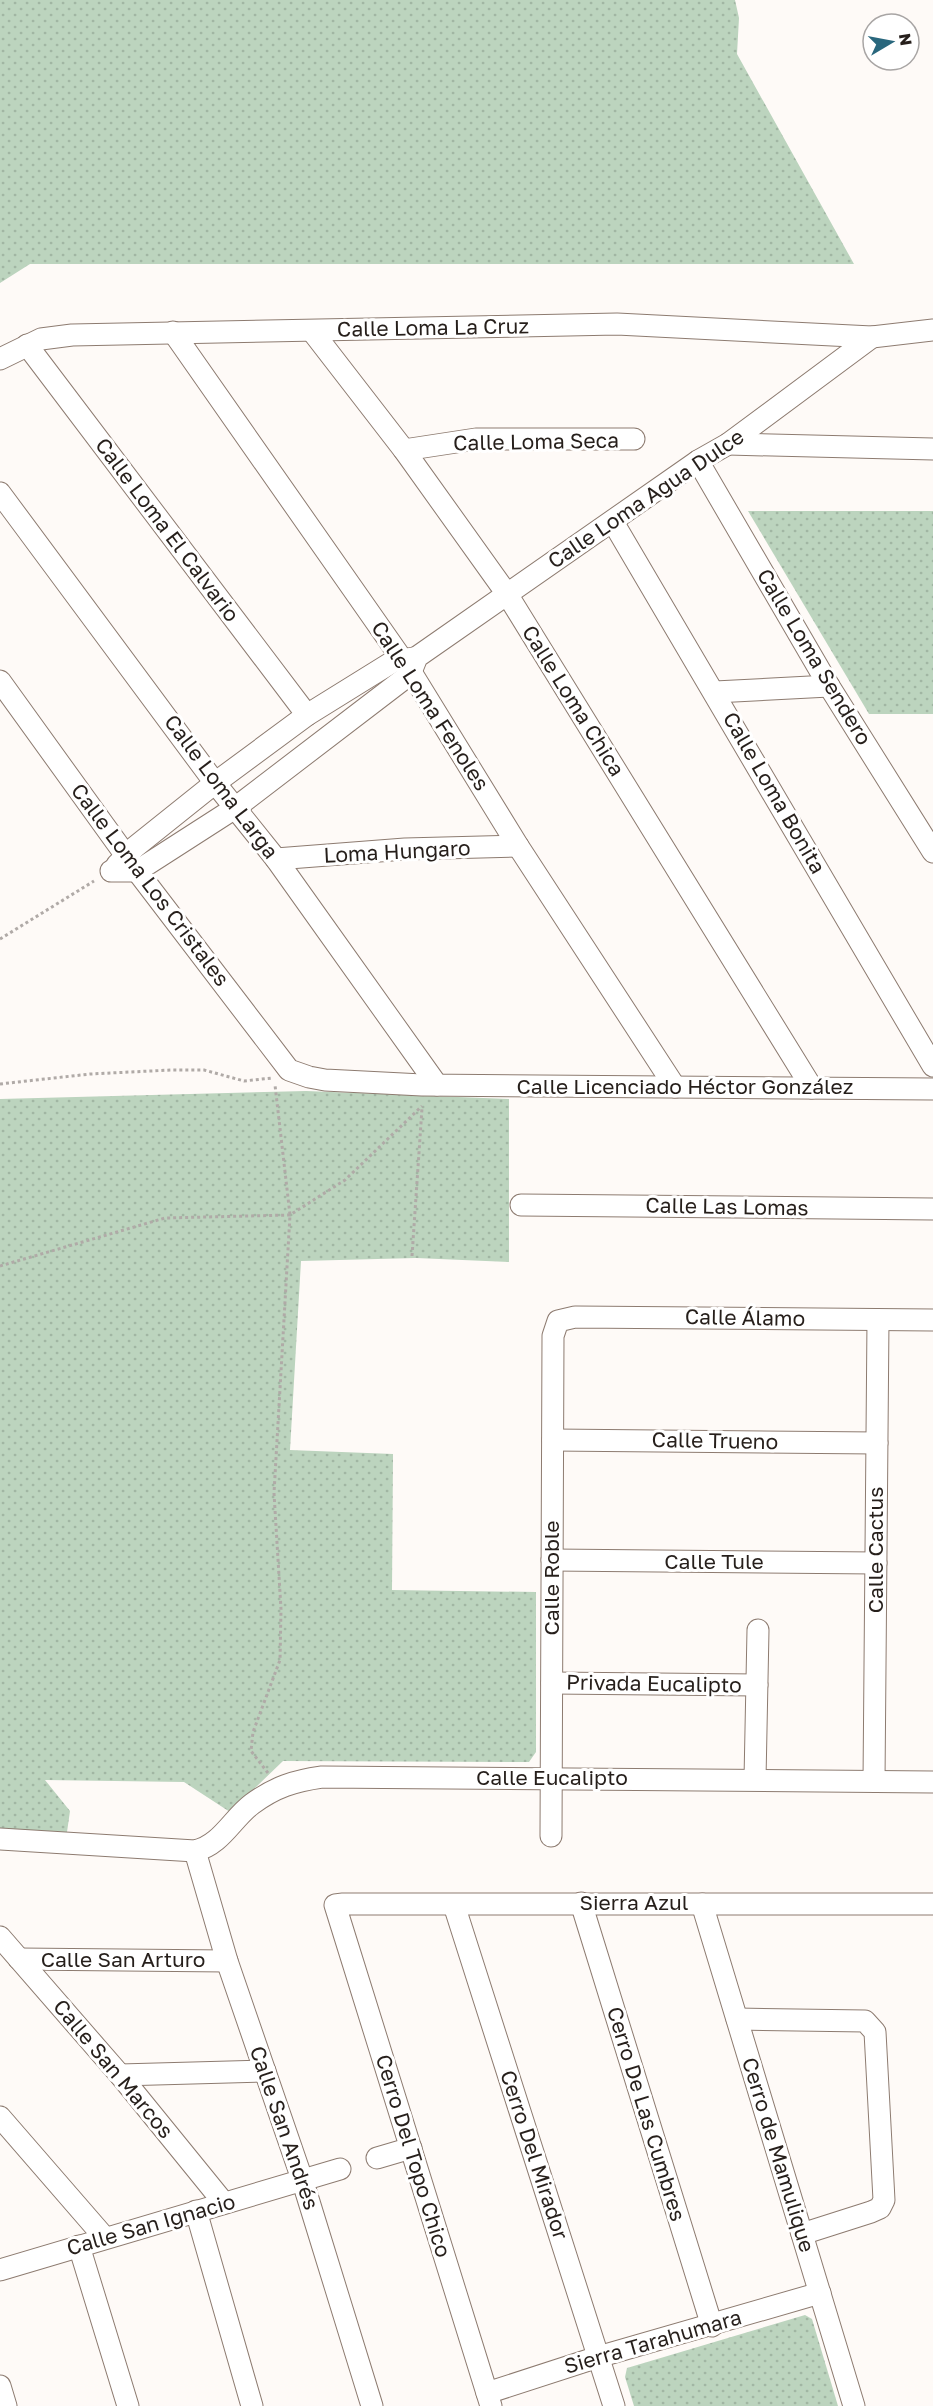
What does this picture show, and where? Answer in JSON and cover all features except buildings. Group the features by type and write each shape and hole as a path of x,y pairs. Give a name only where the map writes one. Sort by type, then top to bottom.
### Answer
{"street":[{"name":"Calle Loma La Cruz","path":"0,359 41,339 72,335 617,324 872,337 933,330"},
{"name":"Calle Loma Chica","path":"312,331 404,450 507,594 812,1088"},
{"name":"Calle Loma Fenoles","path":"173,332 410,662 518,846 675,1087"},
{"name":"Calle Loma Agua Dulce","path":"111,871 132,863 235,808 410,662 698,461 728,444 872,337"},
{"name":"Calle Loma El Calvario","path":"27,345 307,715"},
{"name":"Calle Loma Seca","path":"404,450 476,439 634,439"},
{"path":"728,444 933,449"},
{"name":"Calle Loma Sendero","path":"698,461 830,686 933,852"},
{"name":"Calle Loma Larga","path":"0,493 215,783 276,859 430,1085"},
{"name":"Calle Loma Bonita","path":"613,522 933,1066"},
{"name":"Calle Loma Agua Dulce","path":"132,863 215,783 307,715 367,676 410,662"},
{"name":"Calle Loma Los Cristales","path":"0,681 132,863 289,1070 309,1077"},
{"path":"715,692 830,686"},
{"name":"Loma Hungaro","path":"276,859 405,849 518,846"},
{"name":"Calle Licenciado Héctor González","path":"309,1077 430,1085 933,1089"},
{"name":"Calle Las Lomas","path":"521,1205 933,1209"},
{"name":"Calle Álamo","path":"558,1321 575,1317 933,1320"},
{"name":"Calle Cactus","path":"874,1781 878,1320"},
{"name":"Calle Roble","path":"551,1836 553,1336 558,1321"},
{"name":"Calle Trueno","path":"553,1440 877,1443"},
{"name":"Calle Tule","path":"552,1560 876,1563"},
{"path":"755,1779 758,1630"},
{"name":"Privada Eucalipto","path":"552,1683 757,1685"},
{"name":"Calle Eucalipto","path":"195,1851 213,1844 251,1804 281,1785 322,1777 933,1782"},
{"path":"0,1839 195,1851"},
{"name":"Calle San Andrés","path":"195,1851 227,1961 303,2179 372,2406"},
{"name":"Cerro De Las Cumbres","path":"581,1903 712,2326"},
{"name":"Cerro de Mamulique","path":"702,1904 854,2406"},
{"name":"Sierra Azul","path":"335,1905 933,1904"},
{"name":"Cerro Del Topo Chico","path":"335,1905 489,2399"},
{"name":"Cerro Del Mirador","path":"454,1905 614,2406"},
{"name":"Calle San Marcos","path":"0,1937 120,2075 225,2203"},
{"name":"Calle San Arturo","path":"19,1959 227,1961"},
{"path":"737,2019 865,2021 875,2032 884,2200 880,2208 871,2212 802,2234"},
{"path":"120,2075 265,2071"},
{"path":"0,2117 105,2238"},
{"path":"377,2158 411,2148"},
{"name":"Calle San Ignacio","path":"0,2271 340,2169"},
{"path":"196,2211 252,2406"},
{"path":"79,2246 128,2406"},
{"name":"Sierra Tarahumara","path":"489,2399 598,2357 820,2293"},
{"path":"0,2386 6,2406"}],"path":[{"path":"0,939 111,871"},
{"path":"0,1084 90,1074 171,1070 204,1070 244,1081 274,1077 290,1215 274,1493 281,1609 280,1660 253,1732 251,1751 259,1765 281,1785"},
{"path":"412,1256 422,1106 430,1085"},
{"path":"0,1266 165,1218 290,1215 345,1180 422,1106"}],"green space":[{"path":"0,0 735,0 739,18 737,54 854,264 30,264 0,283"},
{"path":"748,511 933,511 933,714 869,714"},
{"path":"306,1091 509,1099 509,1262 416,1258 301,1261 290,1450 393,1454 392,1590 536,1592 536,1752 529,1762 283,1761 230,1812 184,1782 45,1780 70,1811 67,1832 0,1830 0,1099"},
{"path":"805,2315 812,2319 838,2406 634,2406 625,2377 627,2368"}]}
